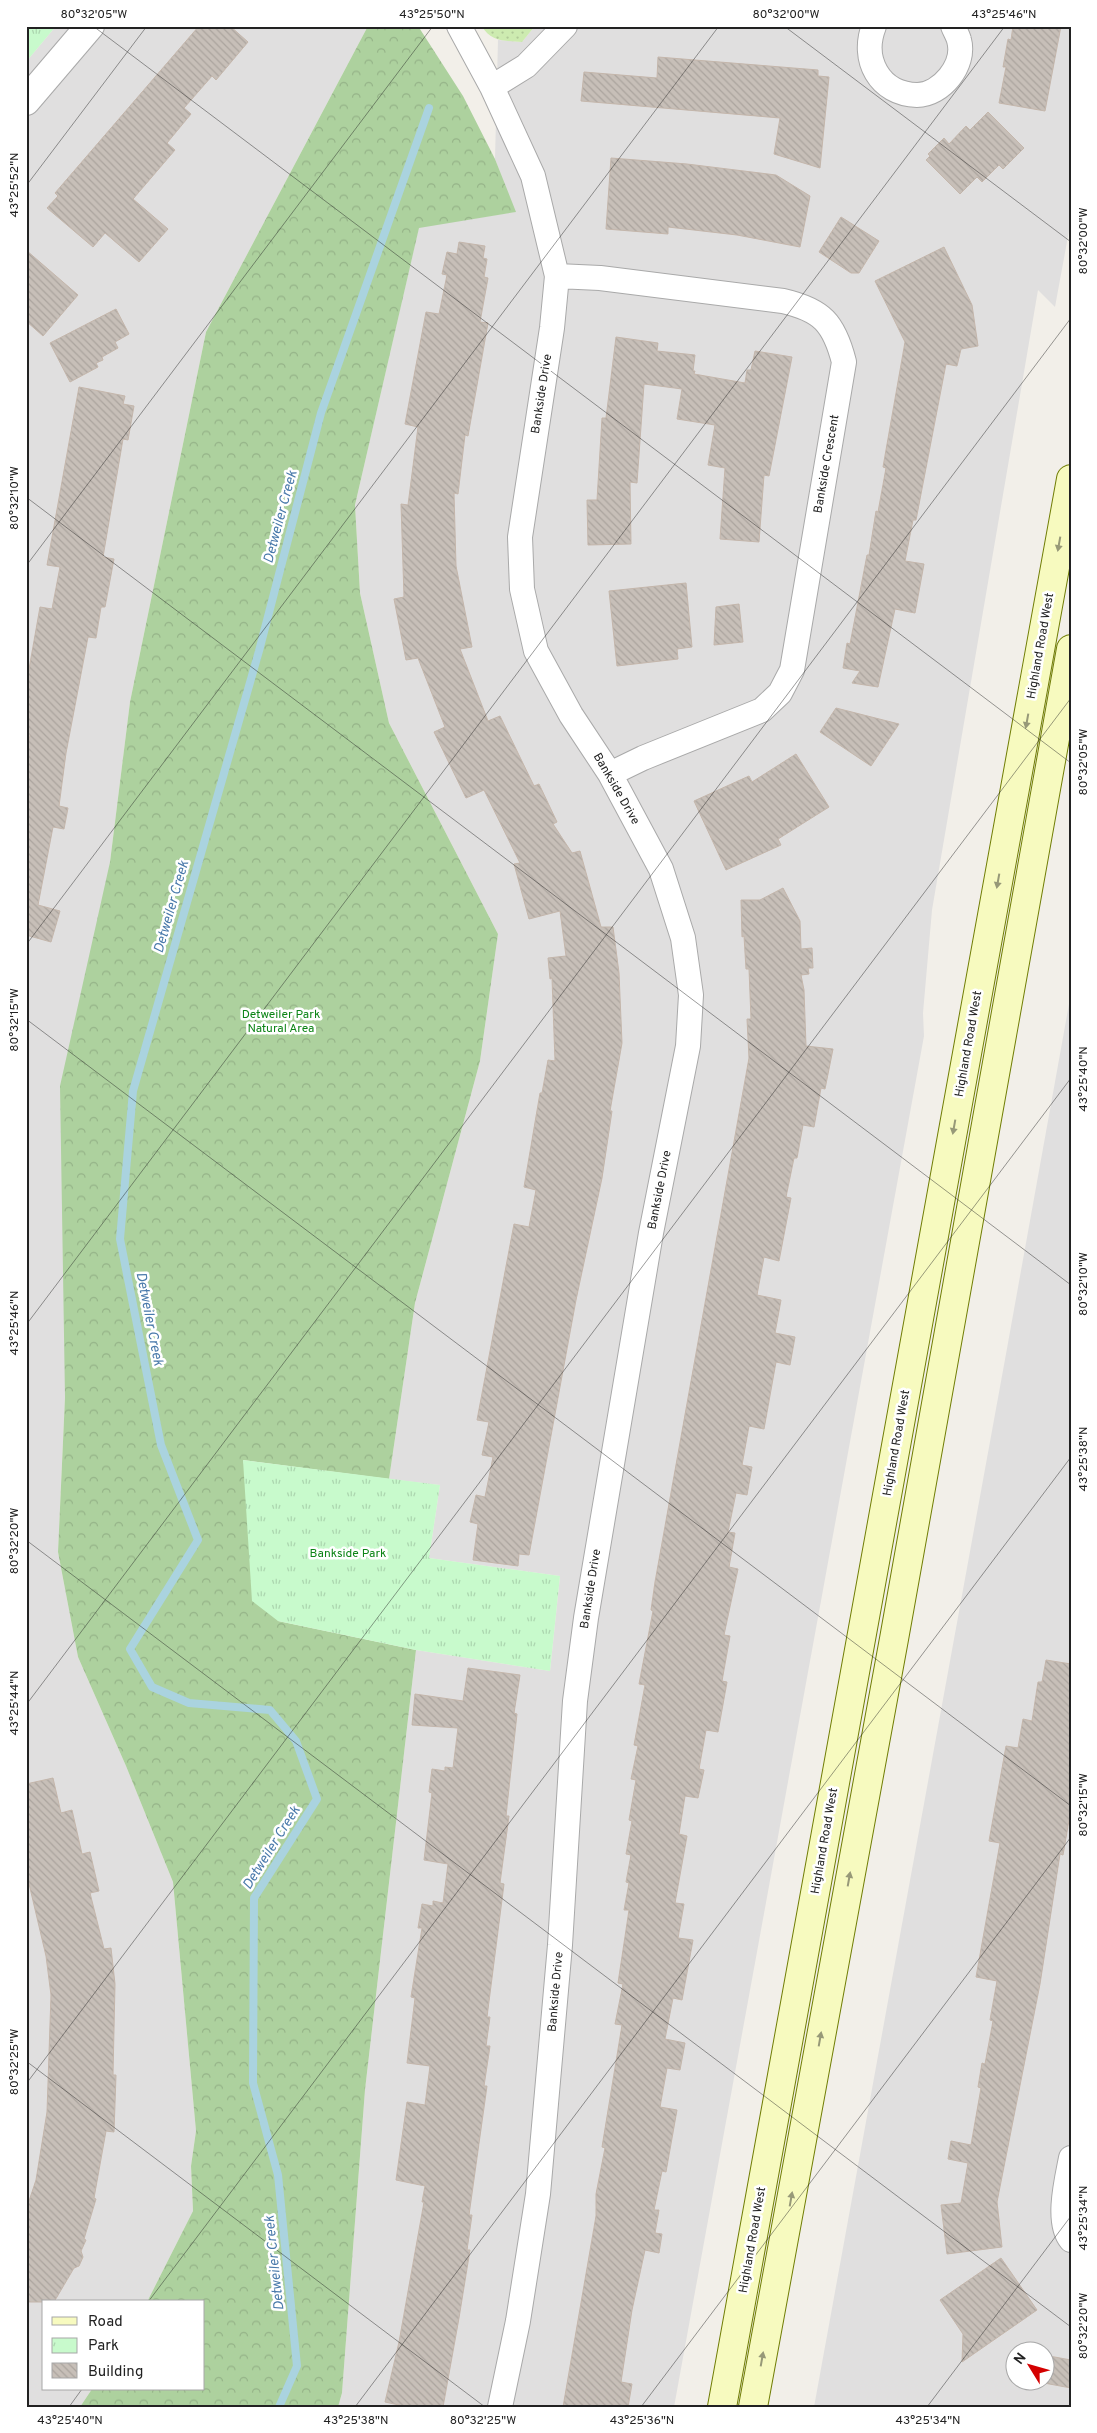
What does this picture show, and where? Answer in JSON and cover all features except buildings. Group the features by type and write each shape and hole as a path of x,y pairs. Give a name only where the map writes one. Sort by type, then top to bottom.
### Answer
{"main road":[{"name":"Highland Road West","path":"722,2407 1071,479"},
{"path":"753,2407 894,1639 1071,649"}],"street":[{"path":"26,101 90,26"},
{"name":"Bankside Drive","path":"459,26 492,87 532,176 557,276 552,328 520,537 522,589 536,651 571,715 610,774 661,869 684,938 691,995 688,1046 651,1233 586,1618 575,1701 560,1945 538,2194 518,2321 500,2407"},
{"path":"492,87 526,66 565,26"},
{"path":"874,26 868,51 877,75 894,90 918,95 936,89 952,75 960,57 960,41 953,26"},
{"name":"Bankside Crescent","path":"557,276 610,280 799,305 823,317 839,342 844,362 792,670 780,693 762,710 643,758 610,774"},
{"path":"1071,2158 1063,2213 1071,2240"}],"shaded area":[{"path":"56,26 368,26 206,332 130,702 110,862 65,1397 58,1552 78,1657 126,1766 173,1882 196,2131 191,2166 193,2211 148,2300 42,2300 42,2390 91,2390 80,2407 26,2407 26,62"},
{"path":"535,26 1071,26 1071,220 1055,307 1038,290 932,910 923,1013 924,1036 674,2407 338,2407 342,2393 365,2090 416,1650 550,1671 560,1576 429,1558 440,1485 389,1479 415,1303 480,1061 498,934 389,723 360,593 355,505 419,227 515,212 495,159 498,40 522,42"},
{"path":"1071,993 1071,2407 814,2407 1006,1354"}],"green space":[{"path":"26,26 56,26 26,62"},
{"name":"Detweiler Park Natural Area","path":"368,26 418,26 463,96 495,159 516,212 419,228 355,505 360,593 389,723 498,934 480,1061 415,1303 389,1479 243,1460 278,1621 416,1650 365,2090 342,2393 338,2407 80,2407 91,2390 205,2390 205,2300 148,2300 193,2211 191,2166 196,2131 173,1882 126,1766 78,1657 58,1552 65,1397 60,1086 110,862 130,702 206,332"},
{"path":"482,26 535,26 522,42 494,38"},
{"name":"Bankside Park","path":"243,1460 440,1485 429,1558 560,1576 550,1671 416,1650 278,1621 252,1601"}],"waterway":[{"name":"Detweiler Creek","path":"279,2407 297,2366 278,2175 253,2083 254,1898 317,1799 296,1741 270,1710 189,1703 152,1687 130,1649 198,1540 161,1445 120,1239 133,1091 259,651 321,413 429,108"}]}
